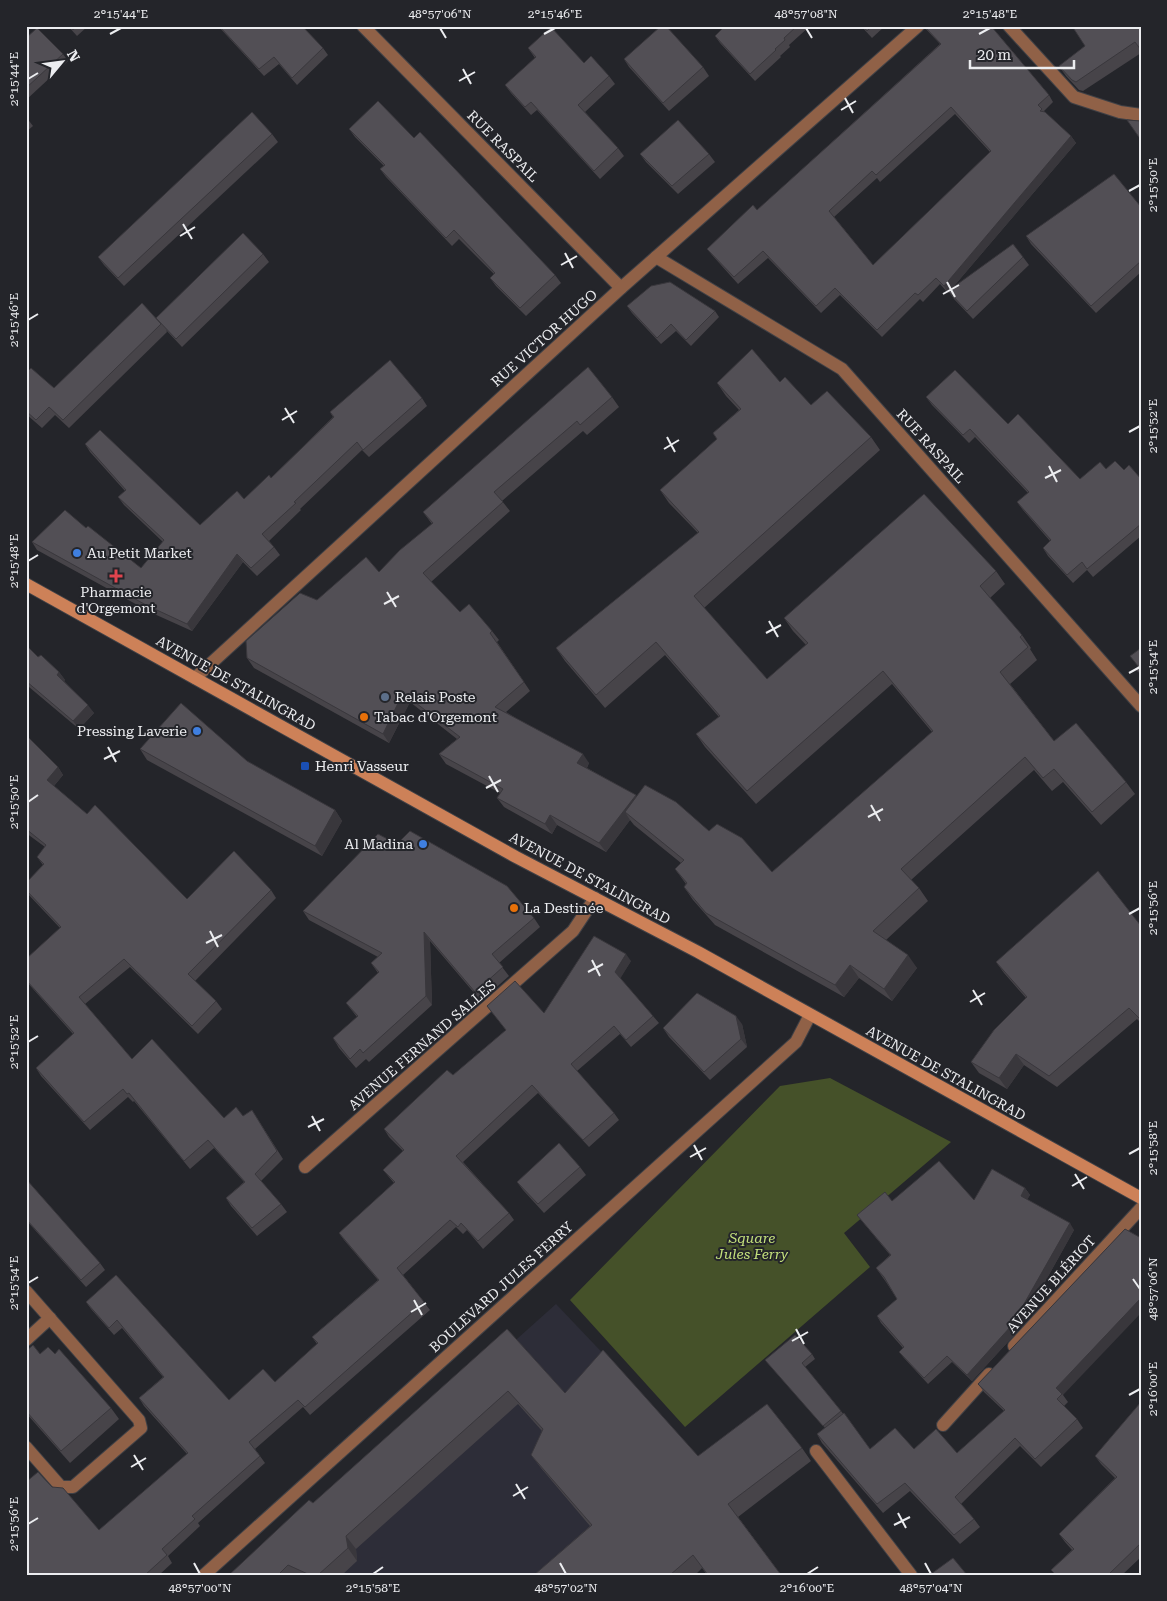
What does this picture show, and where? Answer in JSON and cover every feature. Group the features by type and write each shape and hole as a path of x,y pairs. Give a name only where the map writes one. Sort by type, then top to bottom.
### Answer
{"main road":[{"name":"AVENUE DE STALINGRAD","path":"26,584 516,857 698,952 1141,1198"}],"street":[{"name":"RUE RASPAIL","path":"363,26 621,288"},
{"name":"RUE VICTOR HUGO","path":"195,678 621,288 918,26"},
{"path":"1009,26 1074,97 1120,112 1141,115"},
{"name":"RUE RASPAIL","path":"656,257 842,370 1141,706"},
{"name":"AVENUE FERNAND SALLES","path":"305,1167 573,932 596,898"},
{"name":"BOULEVARD JULES FERRY","path":"204,1575 796,1042 810,1015"},
{"name":"AVENUE BLÉRIOT","path":"1009,1353 1141,1208"},
{"path":"26,1291 138,1420 141,1428 72,1487 61,1487 26,1447"},
{"path":"26,1340 50,1318"},
{"path":"942,1425 995,1367"},
{"path":"816,1451 911,1575"}],"shaded area":[{"path":"556,1304 613,1364 702,1568 695,1575 253,1575"}],"green space":[{"name":"Square Jules Ferry","path":"830,1078 951,1142 844,1233 870,1267 685,1427 570,1300 780,1086"}],"building":[{"path":"219,26 302,26 323,48 292,78 274,57 259,69"},
{"path":"661,26 666,26 703,67 663,103 624,59"},
{"path":"725,26 797,26 784,38 785,40 776,50 750,74 715,36"},
{"path":"863,26 872,26 867,31"},
{"path":"924,26 991,26 1049,95 1038,105 1042,109 1040,111 1045,112 1071,136 944,286 936,278 918,295 915,293 877,330 835,288 816,306 763,251 734,277 707,249 753,205 757,210 941,44","holes":["951,107 991,151 873,265 829,211 872,171 876,175"]},
{"path":"1072,26 1141,26 1141,50 1135,42 1076,82 1059,66 1085,46"},
{"path":"551,27 584,63 591,56 609,76 578,105 618,148 594,171 531,102 525,107 505,85 536,57 528,48"},
{"path":"37,28 63,54 26,88 26,38"},
{"path":"378,101 414,138 420,132 555,275 520,308 490,278 495,273 454,230 446,238 380,169 385,165 349,129"},
{"path":"252,112 272,134 118,278 98,257"},
{"path":"678,120 709,154 672,186 640,154"},
{"path":"1127,120 1141,121 1141,140"},
{"path":"1114,174 1141,207 1141,261 1091,306 1026,236"},
{"path":"243,233 263,254 176,339 156,318"},
{"path":"1013,244 1023,257 967,311 948,291"},
{"path":"670,282 715,311 686,340 671,324 657,338 627,306 651,286"},
{"path":"142,303 161,324 63,420 49,407 36,420 26,411 26,373 31,368 54,388"},
{"path":"752,349 780,382 785,377 811,405 827,391 871,437 694,596 767,679 808,643 784,618 924,494 996,571 980,586 1022,635 1020,637 1028,647 1000,672 1054,741 1076,723 1126,782 1092,812 1054,769 1043,778 1025,757 901,869 919,888 873,931 908,955 884,989 850,965 835,985 706,913 684,887 687,883 675,869 684,860 625,812 645,785 676,802 709,831 717,824 742,838 772,872 933,731 883,671 747,791 696,734 720,716 656,642 596,695 556,648 699,532 660,490 717,439 713,433 741,409 717,383"},
{"path":"390,360 422,398 363,450 357,442 294,502 296,503 262,534 274,547 251,568 237,554 187,624 146,605 32,542 65,510 86,528 88,526 141,568 164,540 118,497 126,490 85,444 100,430 200,525 237,491 244,499 269,475 271,478 334,417 330,412"},
{"path":"588,367 612,397 580,425 577,421 494,492 503,502 423,573 460,612 469,604 492,631 490,633 524,682 495,707 583,754 577,763 636,795 599,843 550,815 545,824 497,798 503,789 439,754 460,737 403,693 383,734 247,658 246,641 300,593 317,600 366,557 379,572 400,550 433,523 423,512"},
{"path":"955,370 1008,424 1018,414 1080,479 1100,462 1106,469 1115,461 1124,470 1129,465 1141,479 1141,524 1087,569 1082,562 1067,575 1043,548 1051,540 1017,502 1029,492 970,429 963,435 926,397"},
{"path":"26,645 38,657 41,655 59,672 57,675 88,705 73,721 26,681"},
{"path":"1141,648 1141,674 1135,669 1138,666 1130,656"},
{"path":"181,703 247,761 335,810 315,846 140,749"},
{"path":"26,735 58,767 47,780 87,814 95,805 187,899 234,851 271,890 188,974 216,1001 192,1026 124,959 79,997 132,1059 152,1039 224,1118 236,1107 243,1116 252,1110 277,1151 255,1174 281,1204 252,1228 226,1198 245,1182 208,1140 184,1161 129,1093 127,1094 123,1089 84,1122 36,1068 74,1033 26,980 26,959 61,927 26,890 26,883 44,864 37,857 46,845 26,829"},
{"path":"410,831 507,886 534,918 492,954 503,967 475,992 424,932 426,996 363,1053 360,1049 350,1059 333,1038 358,1016 346,1003 379,972 371,963 382,953 303,911 378,834 397,844"},
{"path":"1098,871 1141,926 1141,1020 1129,1008 1049,1076 1016,1054 999,1078 971,1062 994,1030 1027,997 996,962"},
{"path":"594,936 626,954 615,972 653,1016 626,1040 614,1026 571,1064 614,1113 583,1140 532,1085 456,1156 509,1213 478,1241 461,1223 458,1227 450,1220 397,1268 424,1302 305,1407 298,1400 249,1442 260,1456 192,1516 195,1519 162,1549 167,1555 145,1575 26,1575 26,1482 38,1472 52,1487 63,1488 99,1530 188,1453 139,1398 164,1377 117,1320 109,1328 86,1302 116,1275 229,1400 263,1369 275,1382 318,1343 312,1337 379,1280 339,1233 395,1182 383,1170 404,1150 384,1129 447,1070 453,1075 506,1030 487,1006 515,981 544,1013"},
{"path":"697,993 736,1016 741,1039 704,1072 663,1028"},
{"path":"559,1143 580,1167 538,1204 517,1182"},
{"path":"939,1161 974,1200 992,1169 1025,1188 1021,1196 1070,1223 1012,1325 967,1375 947,1356 924,1378 899,1352 904,1347 877,1316 897,1299 884,1277 876,1268 891,1255 857,1215 885,1192 892,1201"},
{"path":"26,1179 100,1263 81,1280 26,1219"},
{"path":"1125,1229 1141,1238 1141,1298 1056,1388 1062,1394 1057,1399 1077,1419 1035,1459 1015,1438 955,1497 974,1519 954,1535 905,1483 877,1504 817,1434 844,1413 870,1449 895,1428 914,1449 936,1429 957,1453 1005,1410 978,1384"},
{"path":"507,1329 565,1393 603,1350 698,1456 767,1404 802,1448 728,1504 781,1575 708,1575 693,1555 670,1575 534,1575 592,1525 531,1455 543,1429 508,1391 346,1536 348,1548 318,1575 310,1575 288,1565 278,1575 229,1575 309,1500 313,1503"},
{"path":"795,1335 812,1354 802,1363 841,1411 823,1426 765,1360"},
{"path":"33,1345 40,1354 48,1347 55,1354 59,1349 111,1408 61,1451 26,1411 26,1351"},
{"path":"1141,1402 1141,1543 1108,1575 1052,1575 1054,1573 1051,1570 1074,1549 1059,1534 1117,1477 1095,1456"},
{"path":"953,1558 967,1575 931,1574"}],"place":[{"name":"Au Petit Market","path":"77,553"},
{"name":"Pharmacie d'Orgemont","path":"116,576"},
{"name":"Relais Poste","path":"385,697"},
{"name":"Tabac d'Orgemont","path":"364,717"},
{"name":"Pressing Laverie","path":"197,731"},
{"name":"Henri Vasseur","path":"305,766"},
{"name":"Al Madina","path":"423,844"},
{"name":"La Destinée","path":"514,908"}]}
